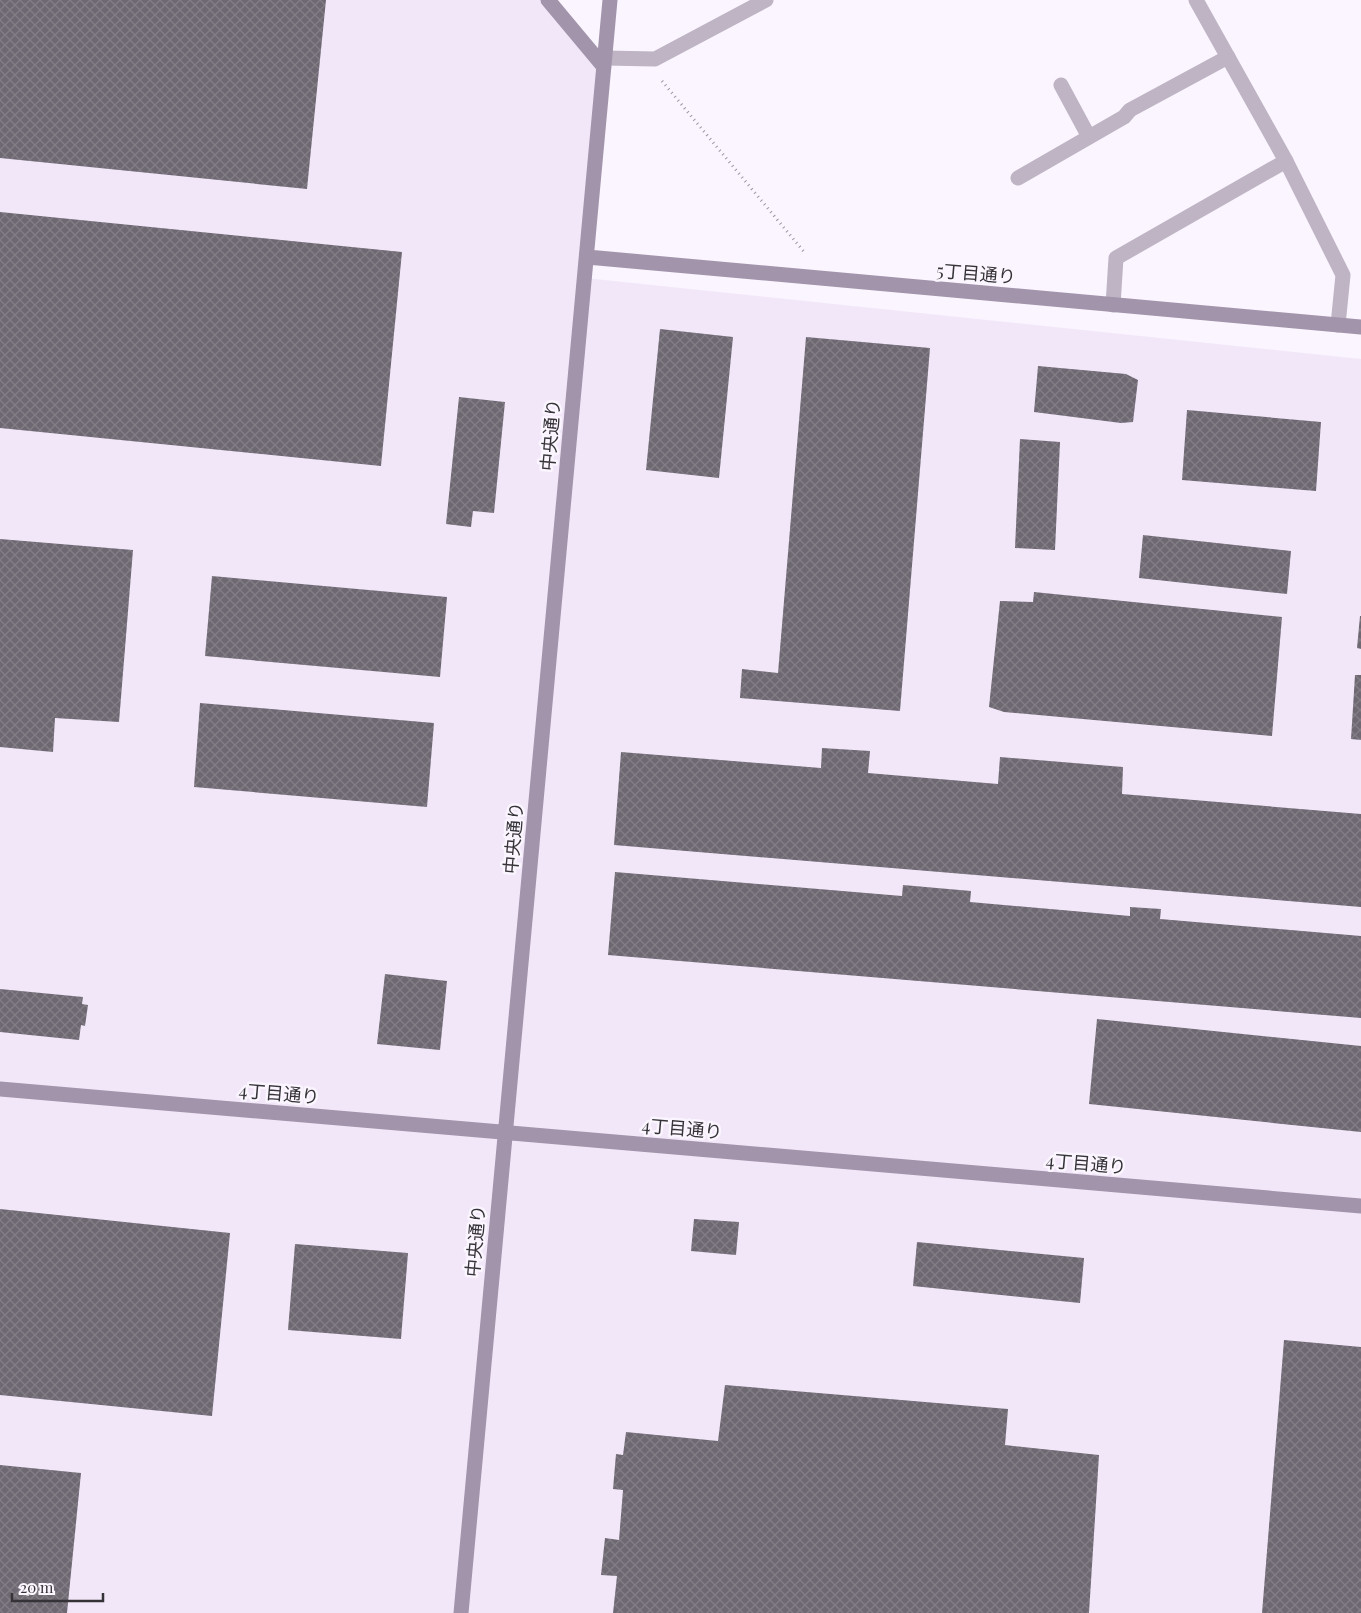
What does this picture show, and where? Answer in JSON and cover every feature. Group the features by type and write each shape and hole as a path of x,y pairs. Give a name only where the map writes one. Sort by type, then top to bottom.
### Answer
{"street":[{"path":"548,0 605,62 644,58 655,59 766,0"},
{"name":"中央通り","path":"460,1613 610,0"},
{"path":"1196,0 1286,161 1343,275 1338,325"},
{"path":"1018,178 1124,117 1130,110 1228,57"},
{"path":"1061,85 1089,137"},
{"path":"1114,305 1116,258 1286,161"},
{"name":"5丁目通り","path":"587,258 1361,328"},
{"name":"4丁目通り","path":"0,1089 1361,1206"}],"path":[{"path":"644,58 808,256 808,277"}],"shaded area":[{"path":"0,0 543,0 604,67 585,278 1361,359 1361,1613 0,1613"}],"building":[{"path":"0,0 326,0 307,189 0,158"},
{"path":"0,212 402,252 381,466 0,428"},
{"path":"660,329 733,337 719,478 646,470"},
{"path":"806,337 930,348 900,711 740,698 742,669 778,673"},
{"path":"1038,366 1126,374 1138,380 1133,422 1121,423 1034,412"},
{"path":"459,397 505,402 494,513 473,511 471,527 446,524"},
{"path":"1187,410 1321,422 1316,491 1182,480"},
{"path":"1020,439 1060,442 1055,550 1015,548"},
{"path":"1143,535 1291,551 1287,594 1139,578"},
{"path":"0,539 133,550 119,722 55,718 53,752 0,747"},
{"path":"212,576 447,597 440,677 205,656"},
{"path":"1034,592 1282,617 1272,736 1004,712 989,707 1000,601 1033,602"},
{"path":"1361,616 1361,649 1357,648"},
{"path":"1355,675 1361,675 1361,740 1351,739"},
{"path":"200,703 434,723 427,807 194,787"},
{"path":"822,748 870,751 868,773 998,784 1000,757 1123,767 1122,794 1361,814 1361,907 614,845 621,752 821,768"},
{"path":"615,872 902,896 903,885 971,891 970,902 1130,916 1130,907 1161,909 1160,919 1361,936 1361,1018 608,955"},
{"path":"385,974 447,981 440,1050 377,1044"},
{"path":"0,989 83,997 82,1004 88,1005 85,1026 81,1025 79,1040 0,1032"},
{"path":"1097,1019 1361,1046 1361,1132 1089,1104"},
{"path":"0,1209 230,1233 212,1416 0,1395"},
{"path":"694,1219 739,1222 736,1255 691,1251"},
{"path":"917,1242 1084,1258 1080,1303 913,1286"},
{"path":"295,1244 408,1253 401,1339 288,1330"},
{"path":"1284,1340 1361,1347 1361,1613 1262,1613"},
{"path":"725,1385 1008,1409 1005,1445 1099,1455 1089,1613 613,1613 617,1576 601,1575 605,1538 619,1540 623,1490 613,1489 616,1454 623,1455 626,1432 718,1441"},
{"path":"0,1465 81,1473 67,1613 0,1613"}]}
